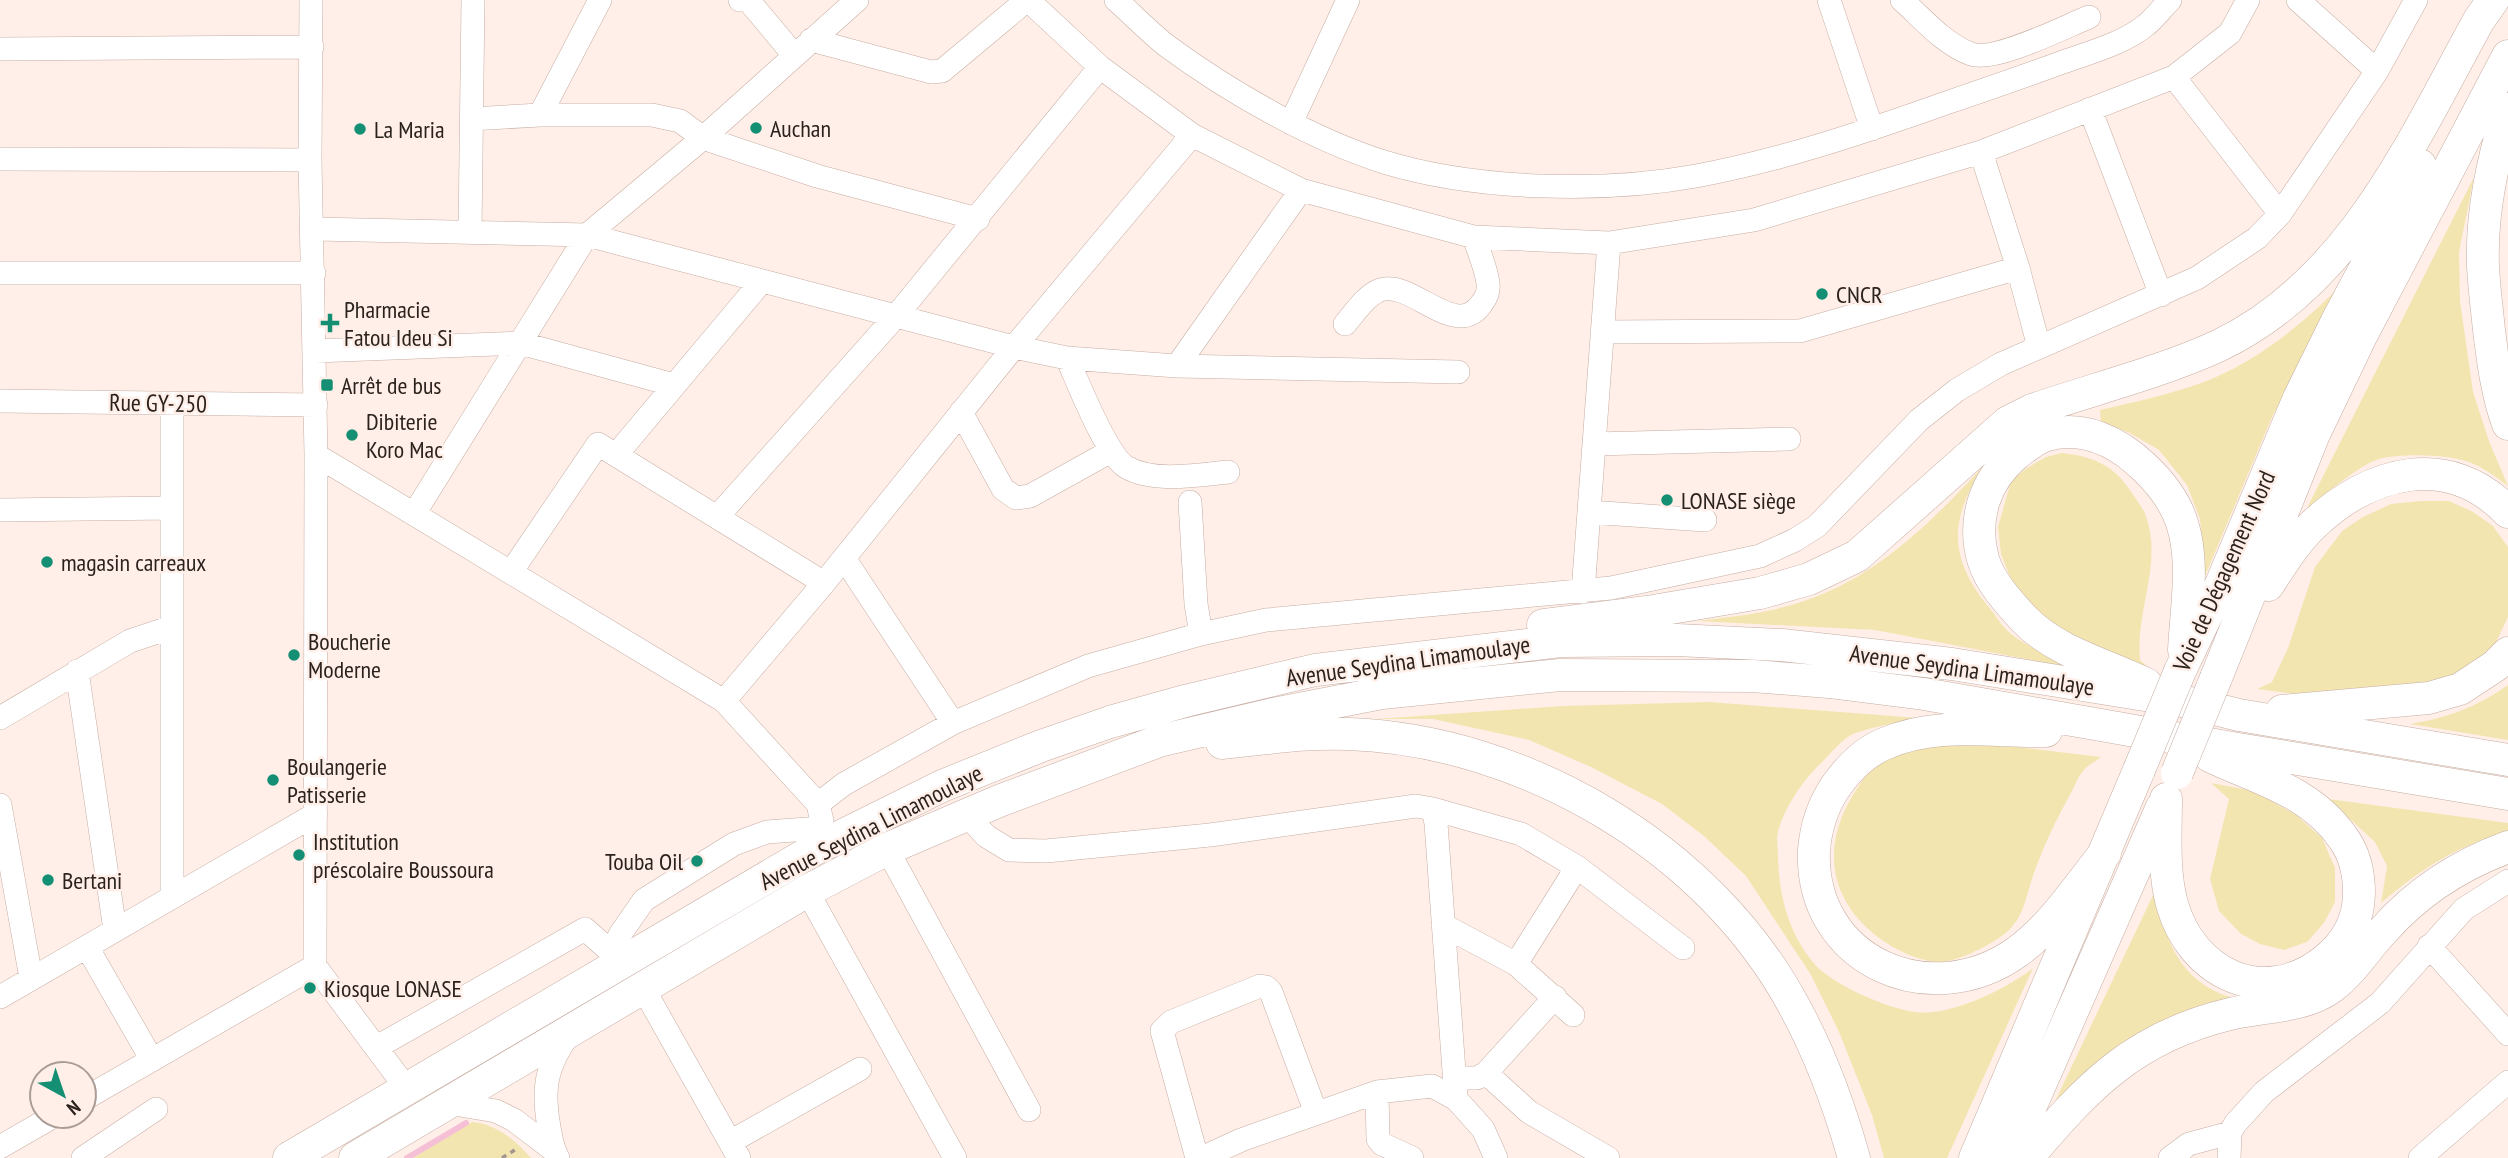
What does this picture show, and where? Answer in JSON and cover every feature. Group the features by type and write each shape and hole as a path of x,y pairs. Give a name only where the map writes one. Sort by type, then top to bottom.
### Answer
{"highway":[{"path":"1315,670 1493,632 1653,611 1760,593 1809,579 1857,556 2008,422 2032,410 2217,346 2246,330 2303,287 2347,242 2372,207 2493,0"},
{"name":"Voie de Dégagement Nord","path":"1975,1158 2139,770 2182,678 2299,398 2332,330 2508,0"},
{"name":"Voie de Dégagement Nord","path":"2007,1158 2171,786 2320,422 2361,336 2508,55"},
{"path":"2508,109 2493,159 2485,207 2483,265 2493,358 2502,408 2508,424"},
{"path":"2046,435 2094,435 2117,445 2137,460 2164,490 2183,523 2188,552 2182,678 2081,656 2027,622 1995,583 1983,561 1979,536 1982,506 1990,485 2005,464 2026,446 2046,435"},
{"path":"2235,632 2311,526 2350,496 2373,485 2399,476 2426,473 2453,477 2476,486 2508,512"},
{"name":"Avenue Seydina Limamoulaye","path":"289,1158 407,1089 619,956 818,839 1041,746 1110,722 1315,670 1561,641 1677,640 1782,645 1952,664 2182,678 2239,715 2508,761"},
{"path":"2239,715 2429,698 2460,690 2495,666 2508,653"},
{"name":"Avenue Seydina Limamoulaye","path":"355,1158 807,891 887,849 1159,741 1273,714 1382,693 1560,675 1754,676 1829,682 1924,694 2508,794"},
{"path":"2102,726 2018,732 1959,728 1932,730 1907,735 1881,745 1842,777 1828,797 1815,838 1814,876 1820,899 1830,918 1845,939 1859,952 1894,972 1915,978 1947,979 1974,973 2001,962 2018,951 2043,929 2105,853"},
{"path":"1070,775 1208,745 1309,734 1346,733 1405,739 1461,751 1514,768 1562,788 1607,813 1663,852 1719,904 1761,954 1793,1003 1822,1061 1854,1158"},
{"path":"2170,738 2306,800 2343,836 2353,855 2359,879 2359,901 2353,924 2345,941 2335,953 2306,975 2275,983 2256,983 2234,978 2213,966 2196,951 2182,929 2172,903 2167,869 2171,786"},
{"path":"2027,1158 2080,1098 2129,1055 2167,1035 2201,1022 2308,999 2331,988 2421,894 2449,874 2483,856 2508,847"}],"street":[{"path":"312,0 310,160 316,405 315,966 407,1089"},
{"path":"470,232 473,0"},
{"path":"540,115 600,0"},
{"path":"740,0 748,0 802,48 932,72 942,71 1028,0 1100,67 1192,135 1301,190 1474,237 1609,243 1754,220 1981,152 2174,77 2230,33 2248,0"},
{"path":"414,514 587,235 703,138 857,0"},
{"path":"1116,0 1166,45 1291,123 1340,146 1385,162 1489,182 1544,186 1637,184 1696,176 1764,161 1872,129 2103,48 2145,26 2170,0"},
{"path":"1291,123 1348,0"},
{"path":"1829,0 1872,129"},
{"path":"1902,0 1953,46 1974,55 2001,53 2087,8 2103,48"},
{"path":"2298,0 2377,72"},
{"path":"818,804 844,784 953,723 1088,666 1201,634 1266,620 1624,586 1760,556 1795,540 1817,526 1919,420 1947,397 2001,363 2197,278 2257,239 2280,214 2377,72 2416,0"},
{"path":"0,49 312,47"},
{"path":"717,517 896,316 1100,67"},
{"path":"2174,77 2280,214"},
{"path":"2090,109 2161,295"},
{"path":"471,119 540,115 652,115 680,121 703,138 817,176 978,219"},
{"path":"724,701 1192,135"},
{"path":"1981,152 2018,268 2039,347"},
{"path":"0,159 310,160"},
{"path":"1177,366 1301,190"},
{"path":"313,233 314,229 587,235 1014,347 1067,358 1177,366 1458,372"},
{"path":"1345,324 1367,299 1379,290 1392,289 1443,312 1462,317 1477,311 1487,296 1489,285 1474,237"},
{"path":"1583,592 1609,243"},
{"path":"1602,332 1800,331 2018,268"},
{"path":"0,273 314,273"},
{"path":"616,454 762,281"},
{"path":"315,351 520,344 674,385"},
{"path":"1067,358 1111,451 1125,467 1169,477 1228,472"},
{"name":"Rue GY-250","path":"0,401 316,405"},
{"path":"172,404 172,897"},
{"path":"961,412 1003,488 1016,498 1030,496 1111,451"},
{"path":"1594,444 1789,439"},
{"path":"511,572 598,444 824,583"},
{"path":"316,455 724,701 818,804 822,816 818,839 767,832 734,844 644,900 621,933 619,956"},
{"path":"1190,502 1196,604 1201,634"},
{"path":"0,510 172,508"},
{"path":"1589,512 1705,520"},
{"path":"844,558 953,723"},
{"path":"0,718 130,641 172,627"},
{"path":"76,671 115,930"},
{"path":"0,805 31,978"},
{"path":"967,815 986,835 1010,850 1046,851 1210,835 1416,806 1433,809 1521,834 1577,867 1683,948"},
{"path":"1433,809 1455,1088 1483,1129 1496,1158"},
{"path":"0,997 316,814"},
{"path":"887,849 1029,1110"},
{"path":"1516,964 1577,867"},
{"path":"2230,1158 2230,1133 2243,1114 2264,1092 2380,1003 2464,909 2508,881"},
{"path":"807,891 955,1158"},
{"path":"1444,925 1516,964 1573,1014"},
{"path":"377,1047 585,929 619,956"},
{"path":"2429,946 2508,1034"},
{"path":"87,947 152,1060"},
{"path":"98,1091 315,966"},
{"path":"1316,1113 1271,992 1266,987 1260,986 1171,1022 1162,1031 1199,1158 1245,1149 1316,1113 1377,1092 1432,1086 1455,1088 1478,1078 1486,1073 1555,997"},
{"path":"643,988 734,1150 859,1069"},
{"path":"555,1154 545,1087 549,1068 573,1029"},
{"path":"1486,1073 1529,1112 1608,1158"},
{"path":"2420,1158 2508,1082"},
{"path":"1377,1092 1378,1139 1382,1144 1412,1158"},
{"path":"448,1103 496,1111 514,1120 555,1154"},
{"path":"83,1158 156,1110"},
{"path":"0,1147 30,1130"},
{"path":"2170,1158 2189,1144 2230,1133"}],"shaded area":[{"path":"2474,177 2459,252 2460,301 2473,392 2489,441 2508,486 2484,469 2466,461 2415,455 2389,457 2362,467 2307,508"},
{"path":"2343,283 2272,417 2205,576 2200,519 2187,485 2159,450 2130,433 2101,422 2100,410 2186,388 2232,369 2283,337"},
{"path":"2062,453 2084,457 2111,469 2125,484 2146,516 2152,552 2141,624 2140,660 2154,673 2081,648 2023,602 2010,577 2001,554 1998,527 2011,481 2046,457"},
{"path":"1989,460 1976,479 1961,515 1959,550 1964,568 1973,586 2008,631 2025,644 2073,668 1875,630 1697,621 1758,613 1802,602 1834,589 1863,573 1916,533"},
{"path":"2449,501 2473,512 2493,526 2508,547 2508,617 2496,642 2467,669 2431,691 2319,697 2257,689 2272,682 2288,648 2315,567 2342,531 2363,517 2391,504"},
{"path":"2508,685 2508,740 2410,724 2461,710 2485,700"},
{"path":"1709,702 1918,718 1857,732 1816,768 1794,797 1781,822 1777,837 1779,871 1786,912 1812,961 1831,978 1875,1000 1915,1012 1944,1010 1977,1000 2033,968 1947,1158 1884,1158 1872,1115 1839,1032 1811,975 1746,876 1704,836 1662,804 1591,767 1529,740 1433,719 1375,719 1562,706"},
{"path":"1967,741 2101,757 2078,778 2047,840 2022,910 2012,927 1982,948 1954,960 1933,962 1911,956 1891,946 1867,928 1852,912 1836,876 1836,836 1842,816 1853,795 1864,778 1878,764 1908,750"},
{"path":"2211,783 2254,791 2296,815 2322,838 2335,868 2335,902 2324,923 2307,942 2284,950 2260,944 2241,934 2219,911 2210,879 2229,799"},
{"path":"2328,799 2508,823 2508,832 2456,851 2410,880 2381,903 2387,866 2375,842"},
{"path":"2155,891 2174,952 2193,976 2221,994 2248,1001 2186,1013 2144,1030 2112,1051 2040,1133"},
{"path":"472,1122 490,1126 505,1134 531,1158 413,1158"}],"waterway":[{"path":"407,1158 466,1123"}],"place":[{"name":"Auchan","path":"756,128"},
{"name":"La Maria","path":"360,129"},
{"name":"CNCR","path":"1822,294"},
{"name":"Pharmacie Fatou Ideu Si","path":"330,323"},
{"name":"Arrêt de bus","path":"327,385"},
{"name":"Dibiterie Koro Mac","path":"352,435"},
{"name":"LONASE siège","path":"1667,500"},
{"name":"magasin carreaux","path":"47,562"},
{"name":"Boucherie Moderne","path":"294,655"},
{"name":"Boulangerie Patisserie","path":"273,780"},
{"name":"Institution préscolaire Boussoura","path":"299,855"},
{"name":"Touba Oil","path":"697,861"},
{"name":"Bertani","path":"48,880"},
{"name":"Kiosque LONASE","path":"310,988"}]}
